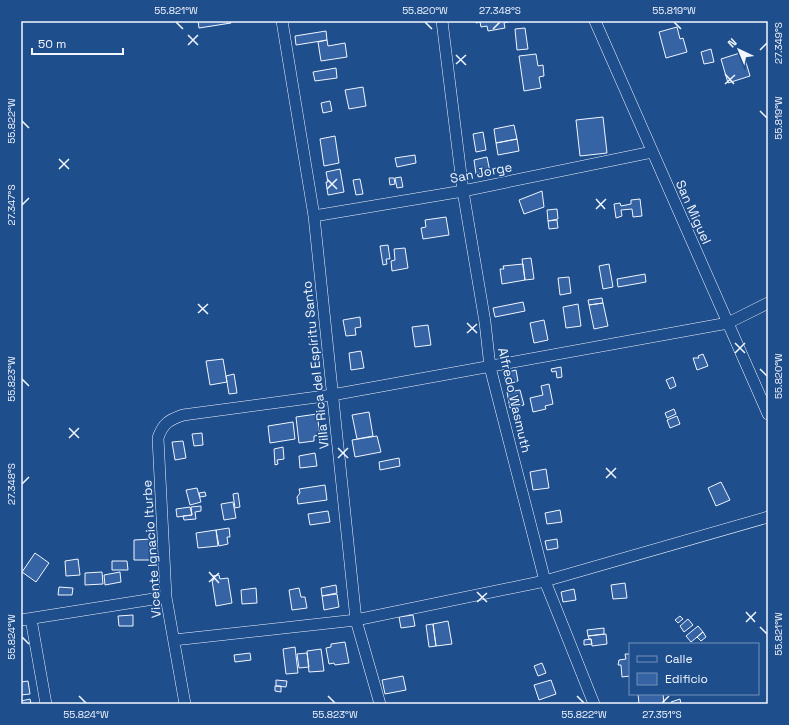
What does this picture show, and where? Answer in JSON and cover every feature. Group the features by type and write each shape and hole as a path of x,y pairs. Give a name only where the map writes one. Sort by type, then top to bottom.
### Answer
{"street":[{"name":"Villa Rica del Espíritu Santo","path":"282,21 314,216 356,620 380,704"},
{"name":"Alfredo Wasmuth","path":"442,21 463,190 485,322 490,366 545,581 594,704"},
{"name":"San Miguel","path":"595,21 768,414"},
{"name":"San Jorge","path":"314,216 463,190 652,152"},
{"path":"332,394 728,323 768,303"},
{"name":"Vicente Ignacio Iturbe","path":"185,704 166,597 158,438 162,427 171,419 183,415 332,394"},
{"path":"174,640 356,620 545,581 768,517"},
{"path":"46,704 26,620 166,597"}],"building":[{"path":"198,21 231,21 231,23 199,28"},
{"path":"475,21 511,21 504,23 505,28 488,31 487,26 481,27 480,22 476,23"},
{"path":"677,27 680,39 683,38 687,52 666,58 659,32"},
{"path":"525,28 528,49 517,50 515,29"},
{"path":"326,31 327,40 296,45 295,36"},
{"path":"327,40 328,46 345,43 347,57 321,61 318,42"},
{"path":"711,49 714,62 704,64 701,52"},
{"path":"743,52 750,76 728,83 721,59"},
{"path":"536,54 538,66 543,65 544,76 539,77 541,88 524,91 519,56"},
{"path":"336,68 337,78 315,81 313,72"},
{"path":"363,87 366,106 349,109 345,90"},
{"path":"330,101 332,111 323,113 321,103"},
{"path":"603,117 607,153 580,156 576,120"},
{"path":"514,125 517,139 496,143 494,129"},
{"path":"483,132 486,150 476,152 473,134"},
{"path":"335,136 339,163 324,166 320,139"},
{"path":"517,139 519,151 498,155 496,143"},
{"path":"415,155 416,163 397,167 395,158"},
{"path":"487,157 490,172 476,174 474,160"},
{"path":"340,169 344,192 328,195 326,172"},
{"path":"401,177 403,187 397,188 395,178"},
{"path":"389,178 394,178 395,184 390,185"},
{"path":"360,179 363,194 356,195 353,180"},
{"path":"542,191 544,207 524,214 519,200"},
{"path":"640,199 642,216 633,217 632,209 621,210 622,216 616,218 614,204 620,203 621,206 631,204 631,200"},
{"path":"557,209 558,219 548,221 547,210"},
{"path":"446,217 449,235 423,239 421,228 426,227 425,220"},
{"path":"557,220 558,228 549,229 548,221"},
{"path":"388,245 390,259 386,259 387,264 383,265 380,246"},
{"path":"405,248 408,268 392,271 391,261 395,260 394,249"},
{"path":"531,258 534,279 525,280 522,259"},
{"path":"523,264 525,280 502,284 500,269 504,269 503,266"},
{"path":"609,264 613,287 603,289 599,266"},
{"path":"645,274 646,282 618,287 617,279"},
{"path":"569,277 571,293 560,295 558,278"},
{"path":"602,298 603,303 589,305 588,300"},
{"path":"523,302 525,311 495,317 493,308"},
{"path":"603,303 608,326 594,329 589,305"},
{"path":"578,304 581,326 566,328 563,307"},
{"path":"360,317 361,327 355,328 356,335 346,336 343,320"},
{"path":"544,320 548,340 534,343 530,323"},
{"path":"428,325 431,345 415,347 412,327"},
{"path":"361,351 364,368 351,370 349,353"},
{"path":"703,354 708,366 697,370 693,358 699,358 698,356"},
{"path":"223,359 227,382 210,385 206,361"},
{"path":"561,367 562,377 557,378 556,371 552,372 551,369"},
{"path":"516,370 518,381 506,384 504,373"},
{"path":"234,374 237,393 229,394 226,376"},
{"path":"673,377 676,386 670,389 666,380"},
{"path":"549,384 553,404 545,406 546,409 533,412 530,398 543,395 541,386"},
{"path":"520,390 524,405 510,408 507,392"},
{"path":"674,409 676,414 667,418 665,413"},
{"path":"369,412 373,436 357,439 352,415"},
{"path":"317,414 320,435 314,436 314,441 299,443 296,417"},
{"path":"677,416 680,424 670,428 667,420"},
{"path":"293,422 295,439 270,443 268,426"},
{"path":"202,433 203,445 194,446 192,434"},
{"path":"377,436 381,452 355,457 352,440"},
{"path":"183,441 186,458 175,460 172,442"},
{"path":"283,447 284,459 277,460 278,464 275,465 274,449"},
{"path":"315,453 317,466 300,468 299,456"},
{"path":"399,458 400,466 380,470 379,462"},
{"path":"546,469 549,488 533,490 530,472"},
{"path":"721,482 730,500 716,506 708,488"},
{"path":"325,485 327,500 298,504 297,497 300,493 299,489"},
{"path":"197,488 201,502 190,505 186,490"},
{"path":"205,492 206,496 200,497 199,493"},
{"path":"238,493 240,507 235,508 233,494"},
{"path":"233,502 236,518 224,520 221,504"},
{"path":"201,506 201,511 195,512 196,519 184,520 183,516 192,515 191,507"},
{"path":"190,507 192,515 177,517 176,509"},
{"path":"560,510 562,522 547,524 545,513"},
{"path":"328,511 330,522 310,525 308,514"},
{"path":"229,528 230,537 227,537 228,544 219,546 216,530"},
{"path":"216,530 218,546 198,548 196,533"},
{"path":"151,539 151,560 134,560 134,540"},
{"path":"557,539 558,548 547,550 545,541"},
{"path":"35,553 49,563 36,582 22,572"},
{"path":"78,559 80,575 66,576 65,561"},
{"path":"112,561 127,561 128,570 112,570"},
{"path":"102,572 103,584 85,585 85,573"},
{"path":"120,572 121,582 105,585 104,575"},
{"path":"219,575 220,579 228,578 232,603 216,606 212,580 214,580 213,576"},
{"path":"625,583 627,598 613,599 611,585"},
{"path":"336,585 337,593 322,596 321,588"},
{"path":"59,587 73,588 72,595 58,595"},
{"path":"256,588 257,603 242,604 241,590"},
{"path":"299,588 301,597 305,597 307,608 292,610 289,590"},
{"path":"574,589 576,600 563,602 561,592"},
{"path":"337,594 339,607 324,610 322,596"},
{"path":"133,615 133,626 119,626 118,616"},
{"path":"413,615 415,626 401,628 399,617"},
{"path":"680,616 683,619 678,623 675,620"},
{"path":"688,619 693,625 684,632 680,626"},
{"path":"448,621 452,644 436,646 433,624"},
{"path":"433,624 436,646 429,647 426,625"},
{"path":"698,626 703,632 691,642 686,636"},
{"path":"604,628 604,634 588,636 587,630"},
{"path":"703,632 706,637 701,641 697,637"},
{"path":"606,634 607,644 592,646 591,639 589,639 588,636"},
{"path":"591,639 592,644 584,645 584,640"},
{"path":"345,642 349,663 335,665 334,663 329,664 326,648 331,647 331,644"},
{"path":"295,647 298,673 286,674 283,649"},
{"path":"321,649 324,671 309,672 307,651"},
{"path":"250,653 251,660 235,662 234,655"},
{"path":"307,653 309,667 299,668 297,654"},
{"path":"625,654 629,654 629,676 622,677 621,665 618,665 619,660 626,659"},
{"path":"542,663 546,673 538,676 534,666"},
{"path":"403,676 406,690 385,694 382,680"},
{"path":"276,680 287,681 286,687 276,686"},
{"path":"551,680 556,694 539,700 534,685"},
{"path":"28,681 30,694 21,695 21,682"},
{"path":"275,686 281,686 281,692 275,691"},
{"path":"638,695 663,695 664,704 639,704"},
{"path":"30,699 31,704 21,704 21,701"},
{"path":"680,699 681,704 672,704 671,702"}]}
